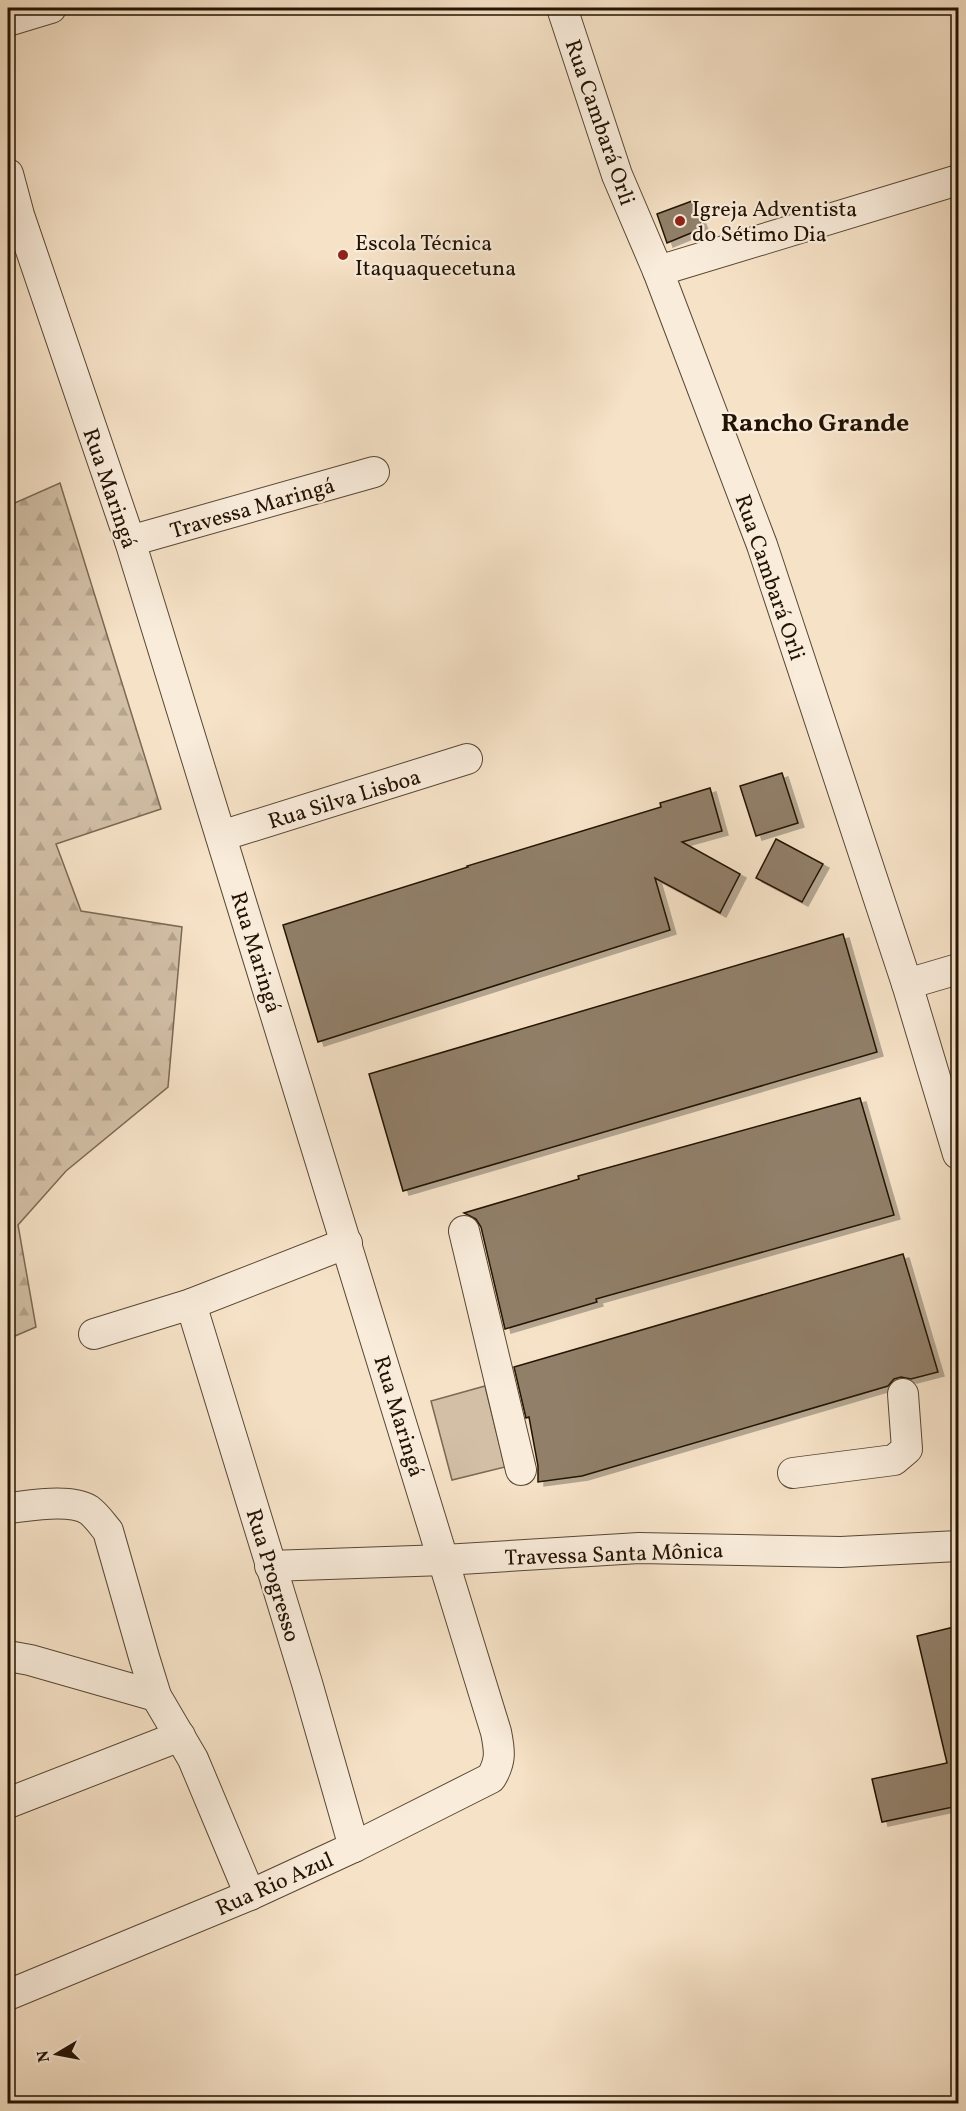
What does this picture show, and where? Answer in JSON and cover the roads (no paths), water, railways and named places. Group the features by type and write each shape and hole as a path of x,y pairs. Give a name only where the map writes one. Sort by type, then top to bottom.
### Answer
{"street":[{"path":"8,21 51,8"},
{"name":"Rua Cambará Orli","path":"562,8 617,175 658,271 762,545 907,984 958,1154"},
{"name":"Rua Maringá","path":"8,174 19,215 130,541 496,1732"},
{"path":"658,271 958,180"},
{"name":"Travessa Maringá","path":"130,541 374,472"},
{"name":"Rua Silva Lisboa","path":"221,836 467,759"},
{"path":"907,984 958,969"},
{"path":"464,1231 521,1470"},
{"path":"94,1334 192,1304 347,1243"},
{"name":"Rua Progresso","path":"192,1304 307,1683 354,1847"},
{"path":"793,1473 894,1460 907,1449 903,1394"},
{"path":"8,1508 74,1505 87,1509 108,1531 156,1696 193,1759 250,1894"},
{"name":"Travessa Santa Mônica","path":"270,1566 444,1560 639,1548 841,1552 958,1546"},
{"path":"8,1656 30,1660 156,1696"},
{"name":"Rua Rio Azul","path":"8,1995 250,1894 354,1847 490,1778 498,1766 500,1750 496,1732"},
{"path":"8,1803 180,1736"}],"place":[{"name":"Igreja Adventista do Sétimo Dia","path":"680,221"},
{"name":"Escola Técnica Itaquaquecetuna","path":"343,255"}],"district":[{"name":"Rancho Grande","path":"815,422"}]}
